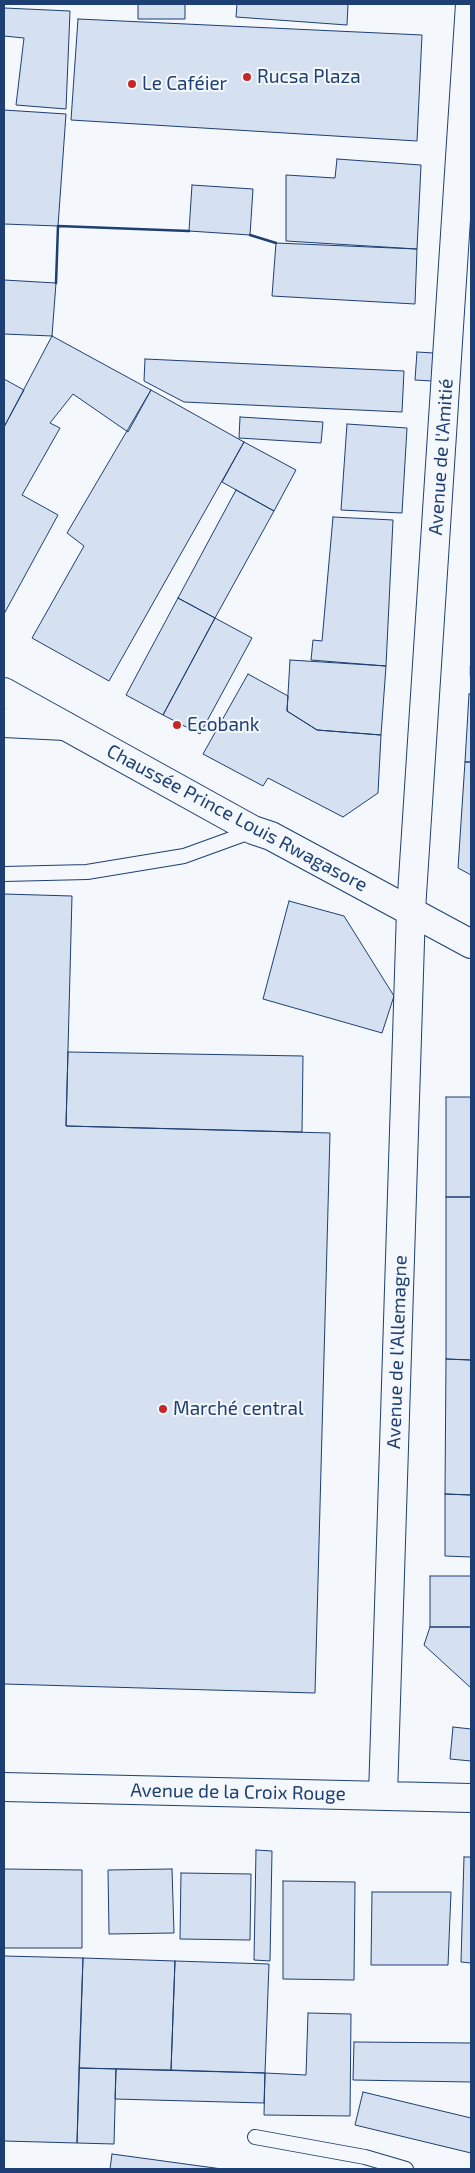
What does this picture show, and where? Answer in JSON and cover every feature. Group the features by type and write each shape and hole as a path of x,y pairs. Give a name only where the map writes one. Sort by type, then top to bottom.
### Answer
{"street":[{"name":"Avenue de l'Amitié","path":"411,910 465,193 470,4"},
{"name":"Chaussée Prince Louis Rwagasore","path":"4,692 253,830 271,836 471,944"},
{"path":"4,723 65,726"},
{"name":"Avenue de l'Allemagne","path":"383,1795 411,910"},
{"name":"Avenue de la Croix Rouge","path":"4,1787 471,1798"}],"lane":[{"path":"4,874 87,872 184,856 253,830"},
{"path":"255,2137 365,2157 406,2169"}],"building":[{"path":"138,4 185,4 185,19 138,19"},
{"path":"237,4 348,4 347,25 236,17"},
{"path":"4,8 70,11 66,109 16,105 24,38 4,36"},
{"name":"Rucsa Plaza","path":"78,19 422,35 417,141 71,120"},
{"path":"4,110 66,114 58,226 4,224"},
{"path":"337,159 421,165 417,249 286,241 286,175 335,178"},
{"path":"192,185 253,189 250,235 189,231"},
{"path":"276,243 417,249 415,304 272,296"},
{"path":"4,280 56,283 52,336 4,334"},
{"path":"52,336 151,390 128,432 73,394 50,423 60,428 22,495 58,515 4,614 4,427"},
{"path":"417,352 434,353 432,381 415,380"},
{"path":"145,359 404,371 402,412 184,402 144,381"},
{"path":"4,379 24,390 4,427"},
{"path":"151,390 244,442 109,681 32,638 84,546 67,533"},
{"path":"240,417 323,422 321,443 239,438"},
{"path":"347,424 407,428 402,513 341,510"},
{"path":"244,442 296,470 274,511 222,482"},
{"path":"236,490 274,511 215,618 178,598"},
{"path":"333,517 393,520 386,666 311,660 313,640 322,641"},
{"path":"178,598 215,618 163,715 126,695"},
{"path":"215,618 252,638 200,734 163,715"},
{"path":"290,660 386,666 381,735 317,730 287,711"},
{"path":"248,674 288,696 287,711 317,730 381,735 378,793 343,817 268,778 263,786 203,754"},
{"path":"469,694 471,694 471,762 465,762"},
{"path":"465,762 471,762 471,875 458,868"},
{"name":"Marché central","path":"4,894 72,896 66,1126 330,1133 315,1693 4,1684"},
{"path":"289,901 344,916 394,996 382,1033 263,999"},
{"path":"68,1052 303,1056 302,1132 66,1126"},
{"path":"446,1097 471,1097 471,1197 446,1197"},
{"path":"446,1197 471,1197 471,1360 446,1359"},
{"path":"446,1359 471,1360 471,1495 445,1494"},
{"path":"445,1494 471,1495 471,1557 445,1556"},
{"path":"430,1576 471,1576 471,1627 430,1627"},
{"path":"430,1627 471,1627 471,1688 424,1645"},
{"path":"453,1727 471,1729 471,1761 450,1759"},
{"path":"256,1850 272,1851 270,1961 254,1960"},
{"path":"464,1857 471,1857 471,1963 461,1962"},
{"path":"4,1869 82,1870 82,1948 4,1948"},
{"path":"172,1869 174,1933 109,1934 108,1870"},
{"path":"181,1873 251,1874 250,1940 180,1939"},
{"path":"283,1881 355,1882 354,1980 283,1979"},
{"path":"372,1892 451,1892 448,1965 371,1965"},
{"path":"4,1956 83,1958 77,2143 4,2141"},
{"path":"83,1958 175,1961 171,2070 79,2068"},
{"path":"175,1961 269,1964 265,2073 171,2070"},
{"path":"308,2013 351,2014 350,2116 264,2115 265,2073 306,2075"},
{"path":"354,2042 471,2043 471,2082 353,2080"},
{"path":"79,2068 116,2069 114,2144 77,2143"},
{"path":"116,2069 265,2073 264,2103 115,2099"},
{"path":"363,2092 471,2118 471,2153 355,2125"},
{"path":"112,2154 222,2169 110,2169"}],"wall":[{"path":"56,283 58,226 189,231"},
{"path":"250,235 276,243"},
{"path":"471,666 471,676"}],"place":[{"name":"Rucsa Plaza","path":"247,77"},
{"name":"Le Caféier","path":"132,84"},
{"name":"Ecobank","path":"177,725"},
{"name":"Marché central","path":"163,1409"}]}
